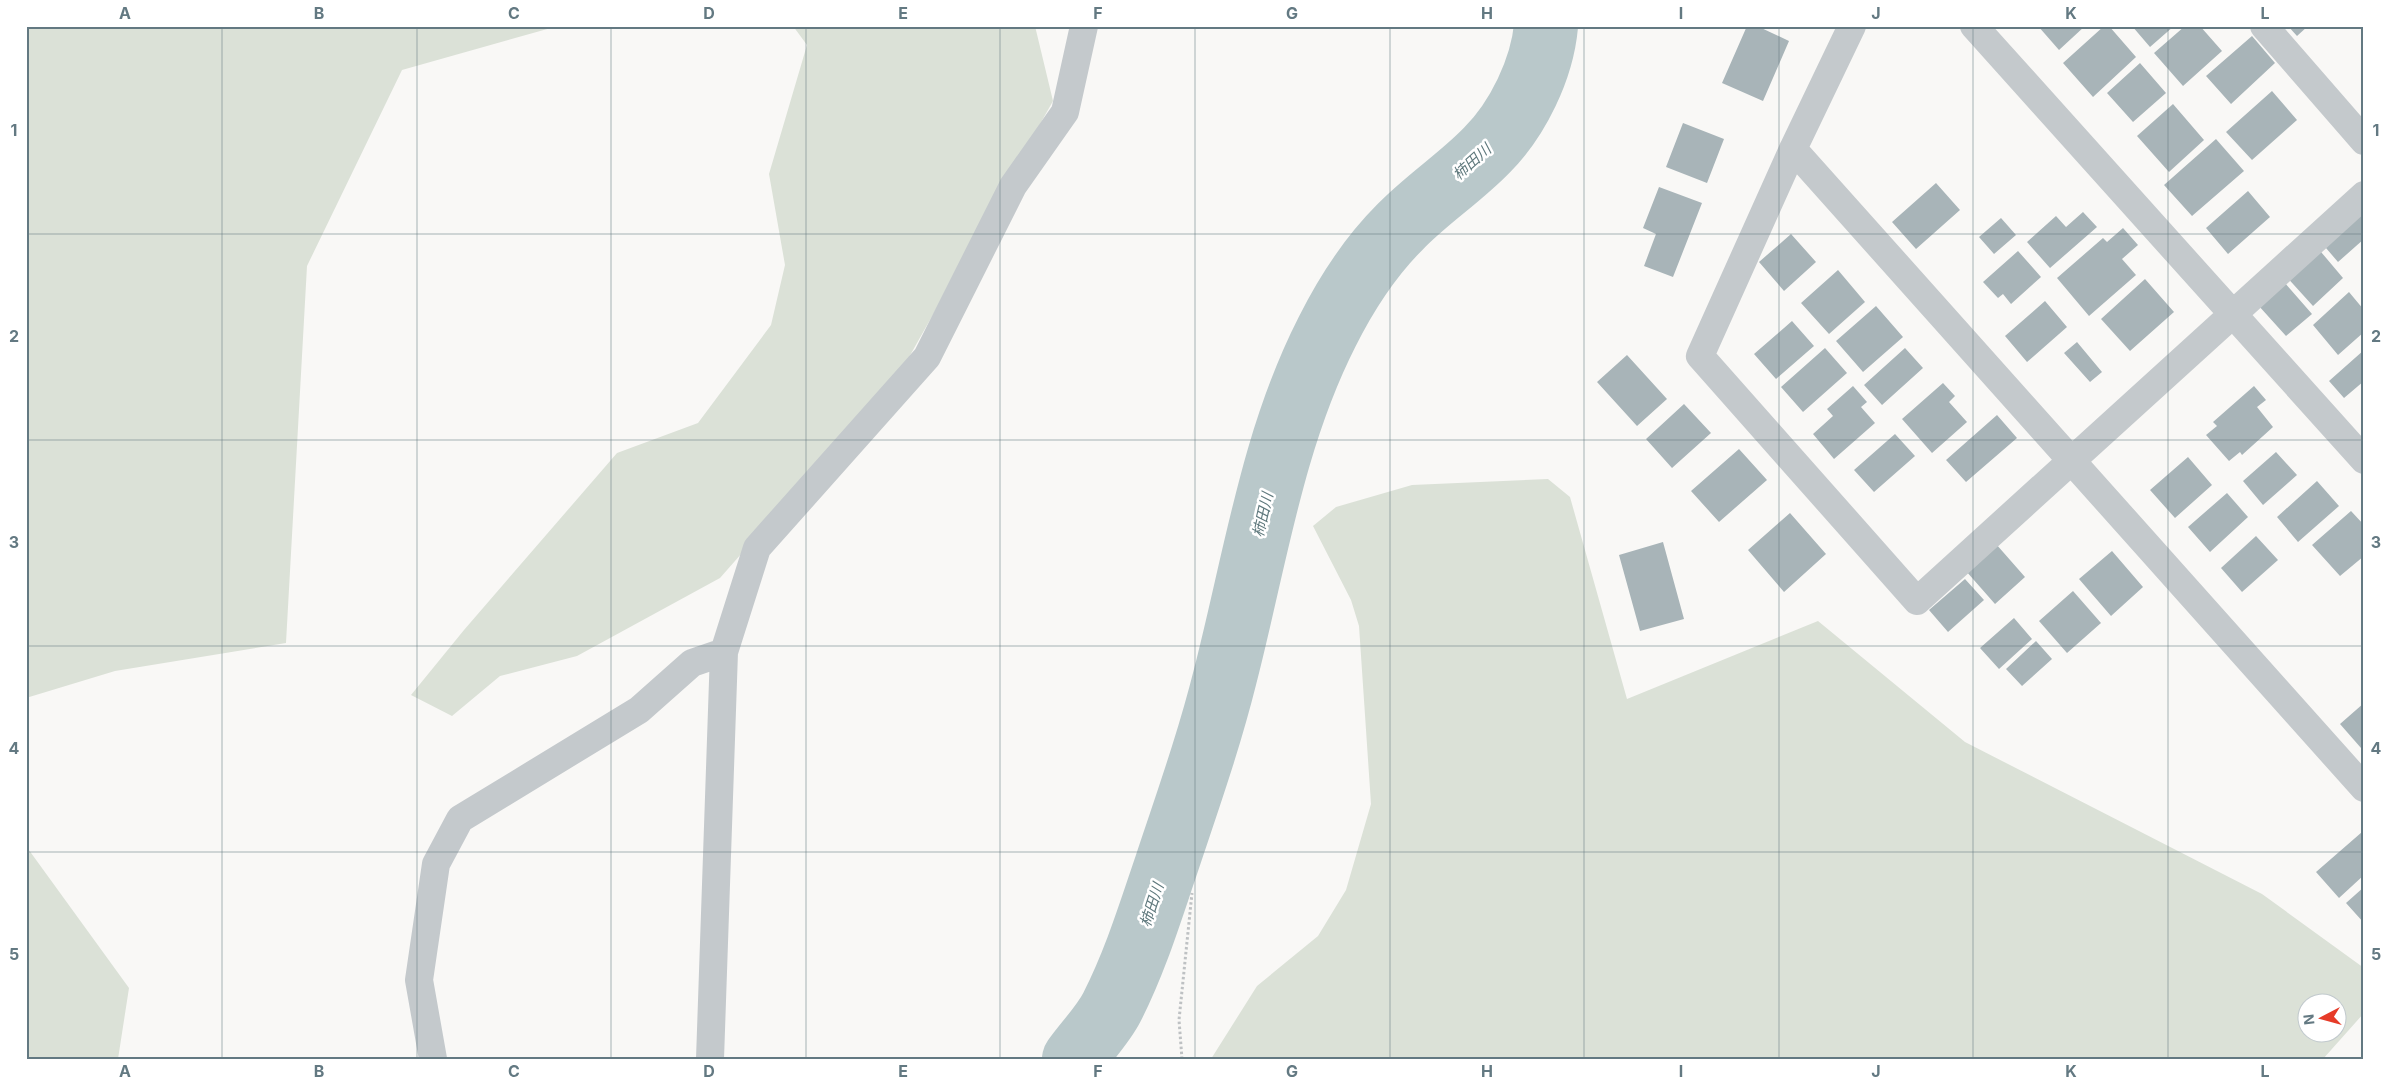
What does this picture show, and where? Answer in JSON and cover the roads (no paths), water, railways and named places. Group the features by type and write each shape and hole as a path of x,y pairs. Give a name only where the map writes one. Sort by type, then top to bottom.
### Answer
{"street":[{"path":"710,1059 724,652 757,548 927,357 1013,186 1065,112 1084,26"},
{"path":"1852,26 1793,149 1700,356 1917,600 2364,196"},
{"path":"1974,26 2364,460"},
{"path":"2264,26 2364,141"},
{"path":"1793,149 2364,788"},
{"path":"433,1059 418,980 436,864 460,819 639,710 692,663 724,652"}],"waterway":[{"name":"柿田川","path":"1074,1059 1112,1007 1135,955 1154,902 1212,725 1278,458 1308,373 1342,304 1359,276 1379,251 1410,217 1477,160 1509,124 1534,76 1544,42 1546,26"}]}
